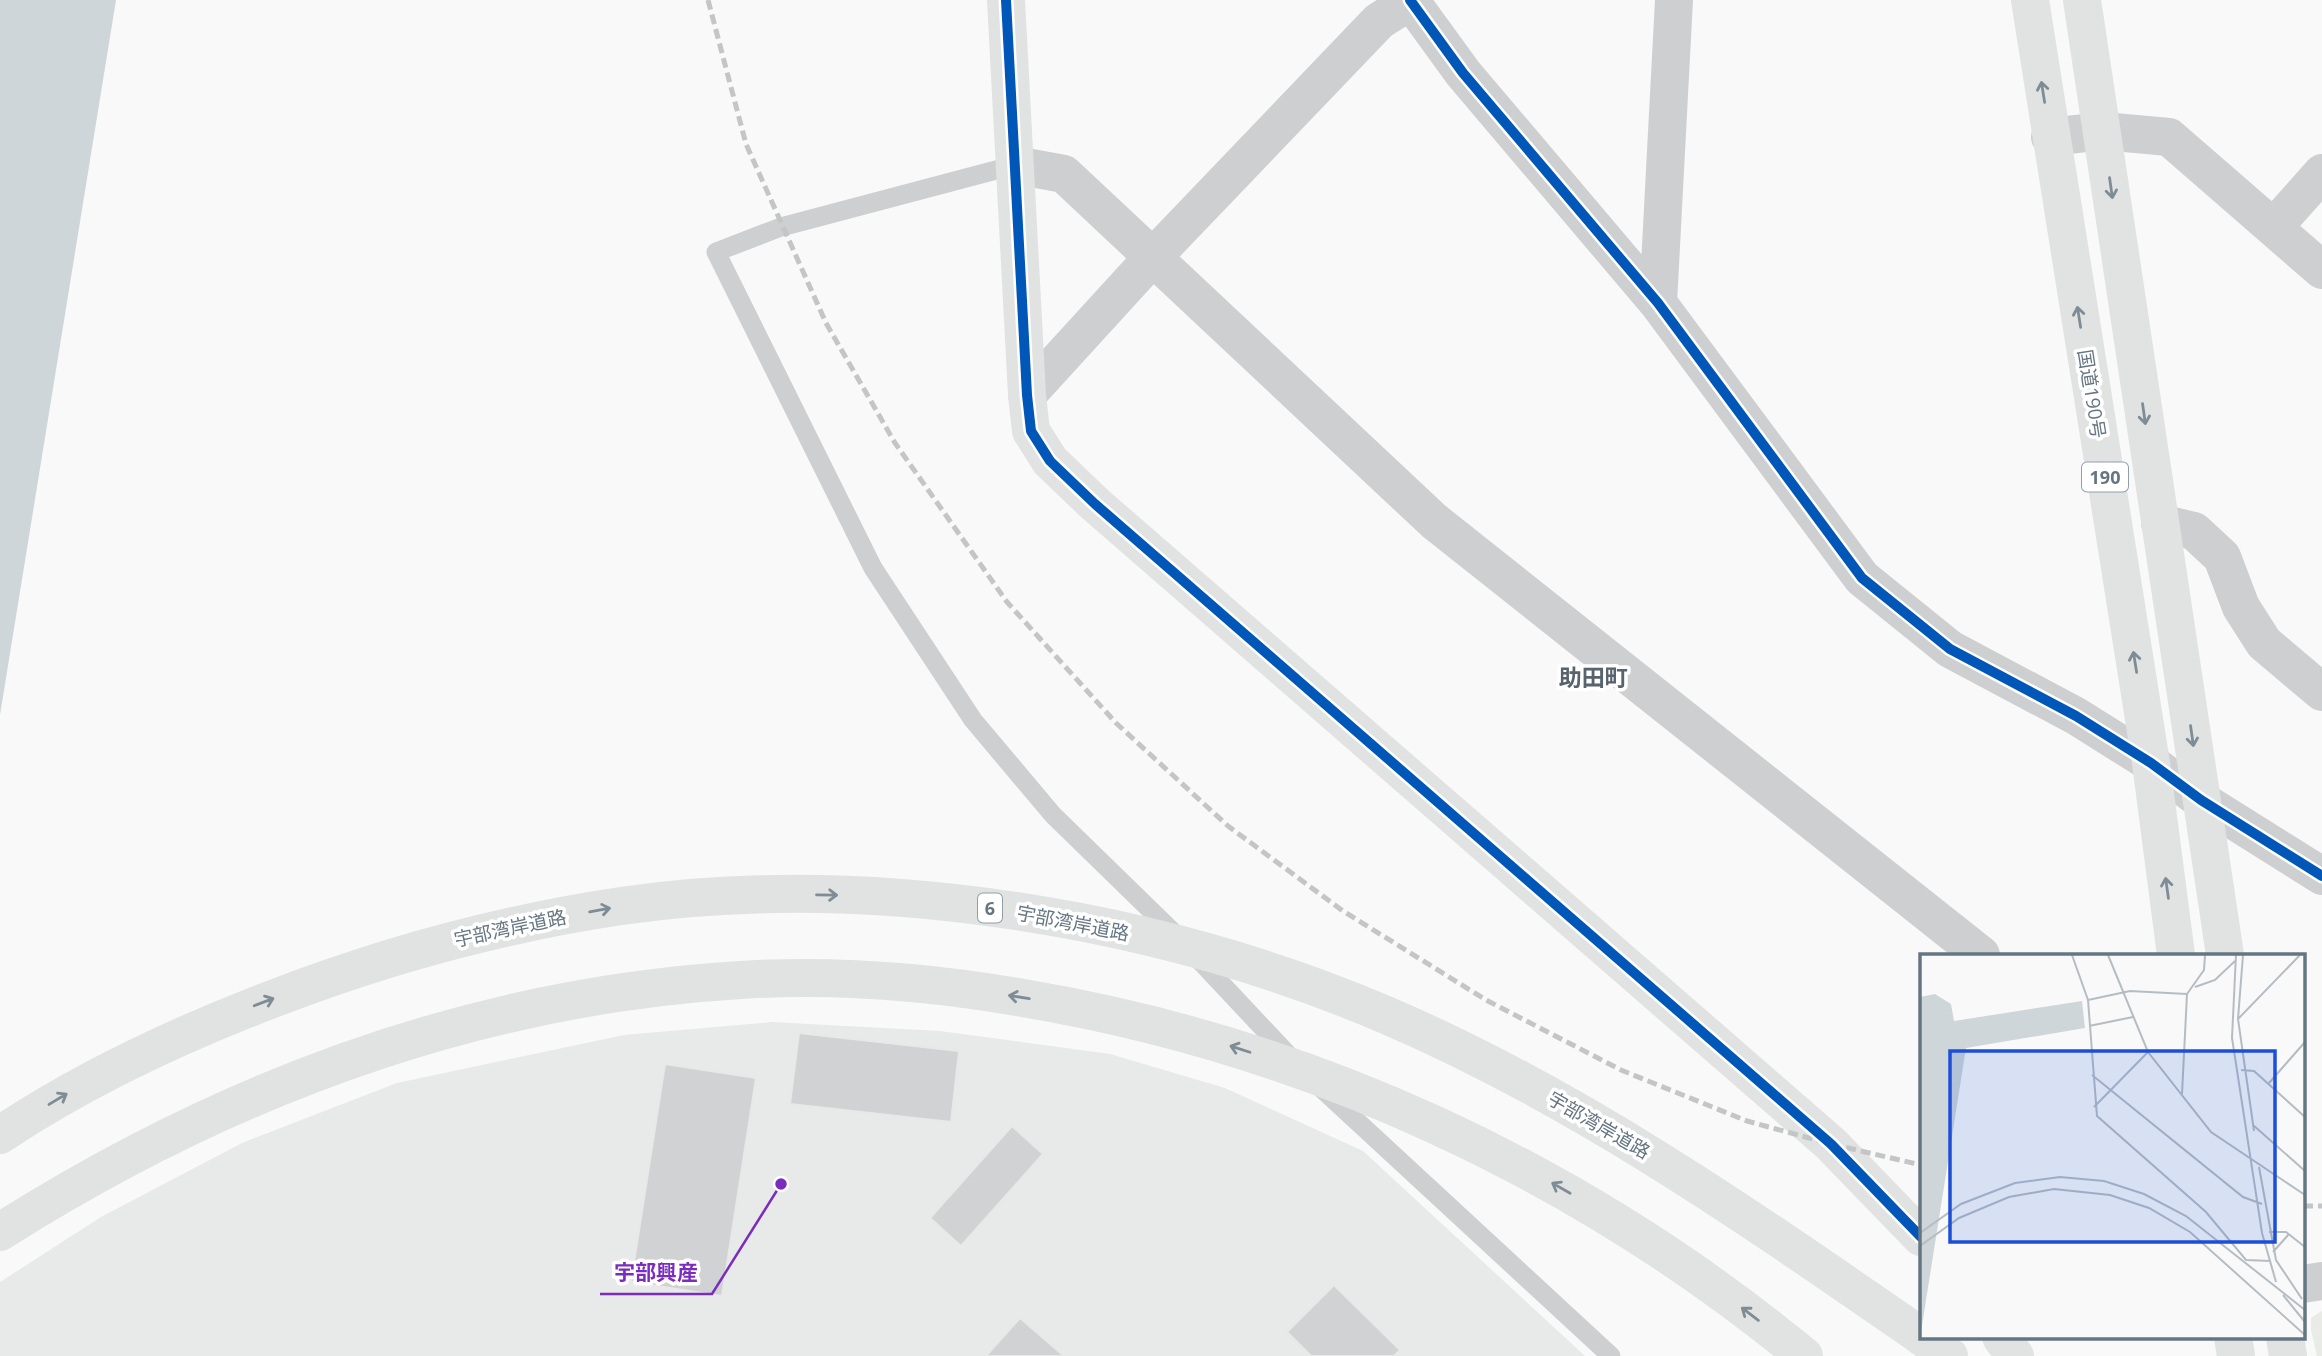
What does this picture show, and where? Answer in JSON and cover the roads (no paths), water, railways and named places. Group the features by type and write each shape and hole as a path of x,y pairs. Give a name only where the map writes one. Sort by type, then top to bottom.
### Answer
{"main road":[{"path":"1006,0 1027,395 1031,431 1050,461 1095,504 1831,1144 1920,1236"},
{"name":"国道190号","path":"2030,0 2151,763 2176,954"},
{"name":"190","path":"2082,0 2225,954"},
{"name":"宇部湾岸道路","path":"0,1135 80,1086 153,1049 230,1015 387,959 467,937 624,905 706,898 786,894 944,902 1019,912 1171,943 1317,987 1387,1015 1532,1086 1609,1129 1686,1176 1920,1335"},
{"path":"0,1232 68,1189 204,1119 272,1088 427,1036 516,1013 662,987 756,979 899,982 982,991 1142,1021 1287,1064 1368,1095 1447,1129 1560,1187 1634,1232 1804,1356"},
{"name":"宇部湾岸道路","path":"1925,1338 1949,1356"},
{"path":"2002,1338 2015,1356"},
{"path":"2233,1338 2236,1356"},
{"path":"2285,1338 2288,1356"}],"street":[{"path":"1658,303 1674,0"},
{"path":"1027,395 1153,257 1379,21 1410,1 1463,73 1658,303 1862,578 1950,649 2076,716 2322,876"},
{"path":"2050,137 2102,131 2169,137 2322,270"},
{"path":"1015,165 1064,174 1434,521 1980,954"},
{"path":"2274,227 2322,173"},
{"path":"2160,523 2194,531 2222,557 2241,607 2264,643 2322,692"},
{"path":"2304,1284 2322,1281"}],"lane":[{"path":"1015,165 781,227 716,252 873,568 973,720 1053,816 1171,930 1311,1079 1611,1356"}],"railway":[{"path":"708,0 746,144 826,323 895,443 1007,602 1116,723 1228,826 1343,911 1486,1000 1621,1070 1747,1121 1920,1165"},
{"path":"2304,1206 2322,1206"}],"place":[{"name":"宇部興産","path":"781,1184"}],"district":[{"name":"助田町","path":"1593,677"}]}
